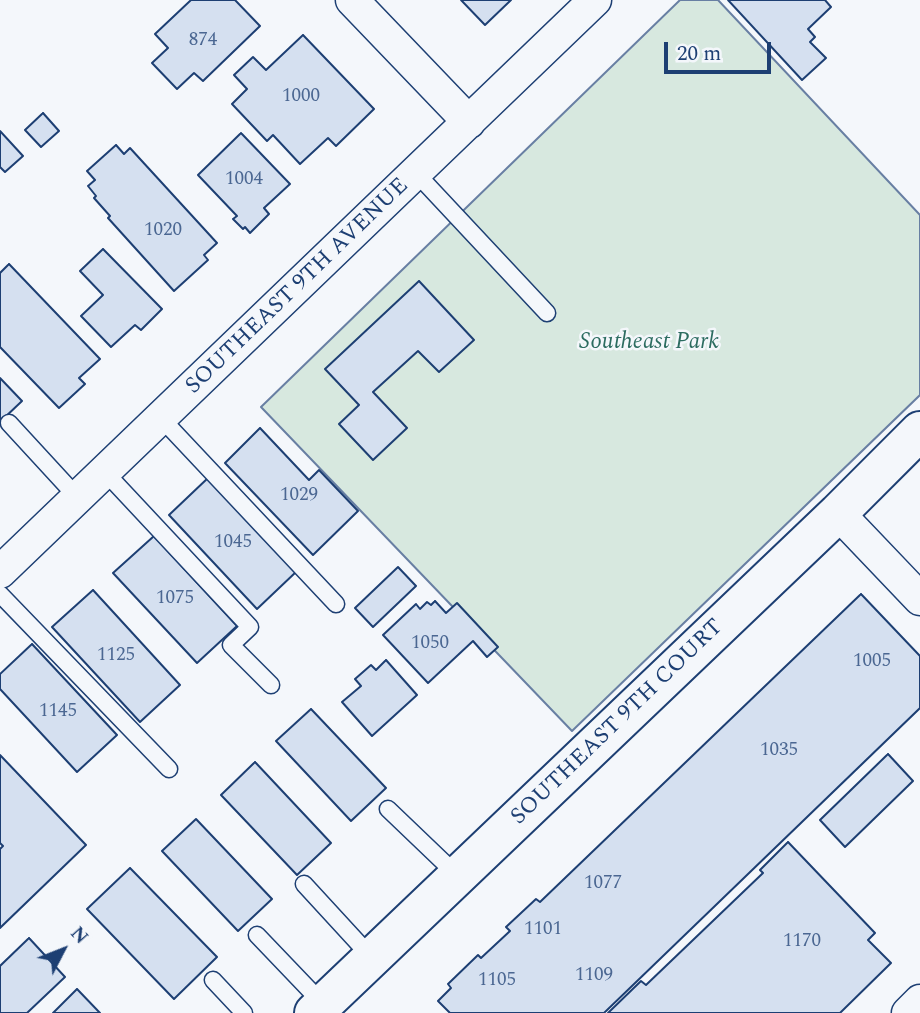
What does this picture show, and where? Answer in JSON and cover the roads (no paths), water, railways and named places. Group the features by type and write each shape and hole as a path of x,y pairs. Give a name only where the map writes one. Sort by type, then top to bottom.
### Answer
{"main road":[{"name":"SOUTHEAST 9TH COURT","path":"319,1008 838,513 920,431"}],"street":[{"path":"352,0 469,122"},
{"name":"SOUTHEAST 9TH AVENUE","path":"0,572 594,0"},
{"path":"838,513 920,599"},
{"path":"908,1013 920,1002"}],"lane":[{"path":"416,173 547,313"},
{"path":"161,418 336,604"},
{"path":"9,423 78,498"},
{"path":"106,472 250,627 231,645 271,685"},
{"path":"0,594 169,769"},
{"path":"388,809 458,876"},
{"path":"304,884 372,958"},
{"path":"257,935 319,1008"},
{"path":"213,980 244,1013"}],"park label":[{"name":"Southeast Park","path":"649,343"}]}
